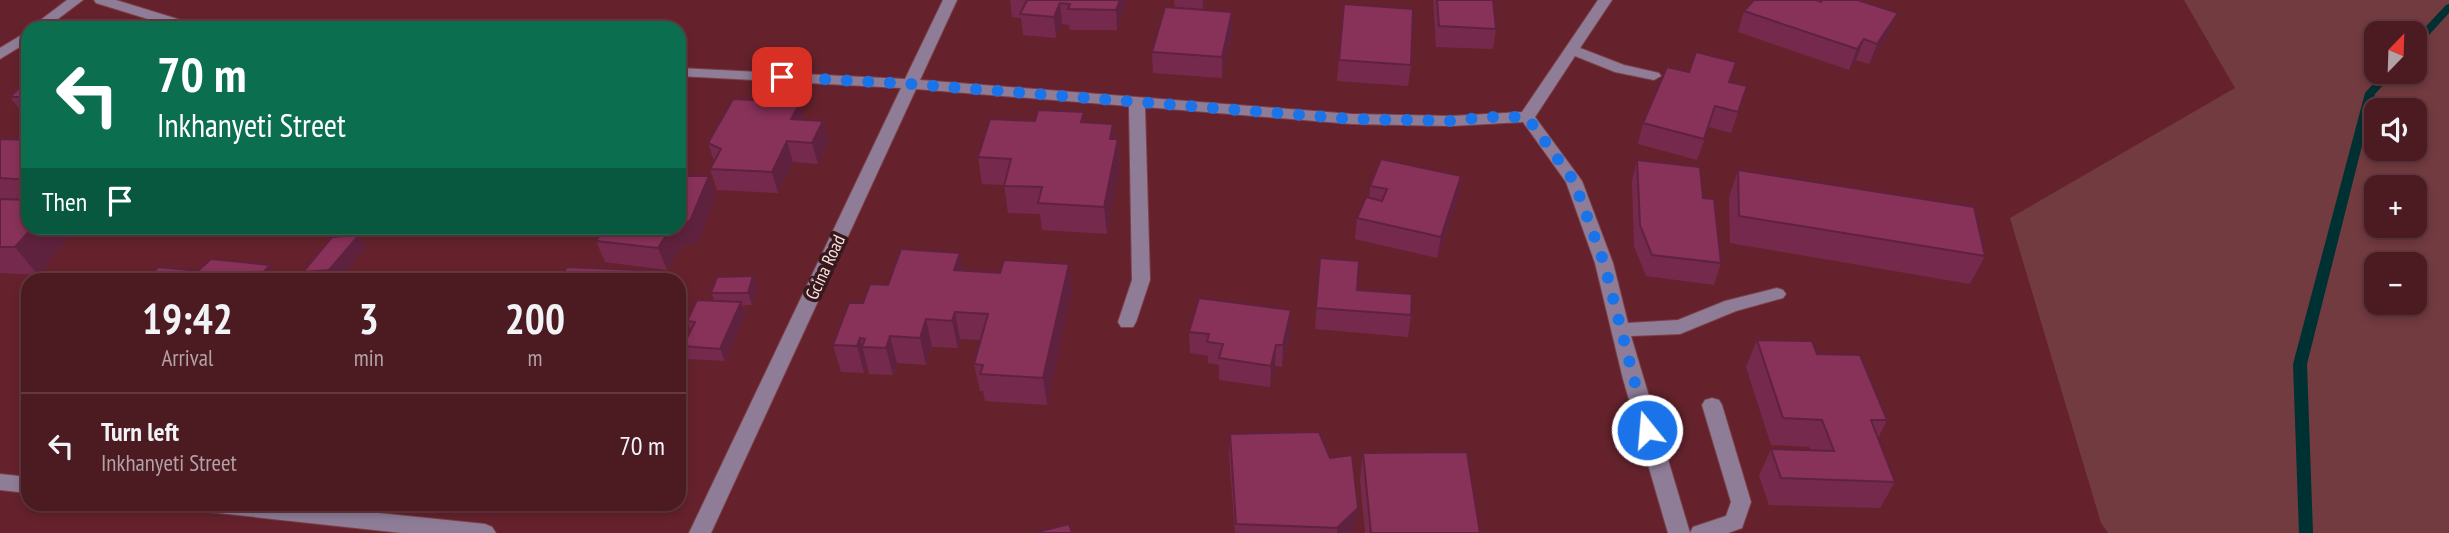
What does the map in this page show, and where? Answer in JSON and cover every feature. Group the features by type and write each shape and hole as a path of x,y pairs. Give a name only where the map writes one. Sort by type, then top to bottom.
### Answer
{"street":[{"path":"47,21 76,0"},
{"path":"101,0 169,21"},
{"name":"Gcina Road","path":"700,533 950,0"},
{"path":"1527,117 1605,0"},
{"path":"0,55 21,40"},
{"path":"1572,50 1620,69 1654,76"},
{"path":"686,72 911,84 1352,119 1451,121 1527,117"},
{"path":"1128,322 1141,279 1137,102"},
{"path":"1527,117 1574,181 1604,263 1632,379 1679,533"},
{"path":"1620,330 1679,327 1731,306 1777,294"},
{"path":"1700,533 1734,523 1741,502 1712,405"},
{"path":"0,482 21,484"},
{"path":"276,511 485,533"}],"shaded area":[{"path":"2184,0 2449,0 2449,533 2108,533 2101,523 2010,218 2235,88"}],"building":[{"path":"1027,0 1120,0 1116,10 1068,9 1070,4 1060,3 1054,17 1020,14"},
{"path":"1437,0 1493,0 1496,29 1439,26"},
{"path":"1754,0 1858,0 1898,13 1877,44 1864,39 1857,49 1744,11"},
{"path":"1344,4 1413,9 1411,65 1339,60"},
{"path":"1165,7 1232,12 1222,57 1152,52"},
{"path":"1696,52 1736,62 1729,82 1747,86 1738,112 1715,106 1704,139 1643,123 1667,67 1689,72"},
{"path":"21,86 21,97 10,97"},
{"path":"733,99 800,103 791,119 823,121 812,143 787,141 772,172 710,169 721,149 708,143"},
{"path":"1038,110 1084,112 1081,122 1113,124 1110,139 1118,139 1104,207 1038,203 1042,187 1004,186 1011,159 978,157 990,119 1035,121"},
{"path":"0,139 21,140 21,180 0,178"},
{"path":"1381,159 1461,176 1441,237 1357,218 1366,197 1382,201 1387,189 1370,186"},
{"path":"1637,160 1700,167 1703,198 1714,199 1721,263 1652,255 1640,225"},
{"path":"1738,170 1974,207 1985,256 1739,216"},
{"path":"686,176 709,176 690,221 686,222"},
{"path":"0,199 21,200 21,235 26,235 15,247 0,247"},
{"path":"359,235 329,270 303,272 332,237"},
{"path":"600,235 666,235 658,248 596,241"},
{"path":"901,249 960,253 954,270 1000,273 1004,260 1069,264 1043,378 980,374 983,365 974,364 988,314 955,312 952,321 926,319 920,338 890,336 886,348 862,347 865,339 860,338 857,346 833,345 849,303 863,303 870,284 888,285"},
{"path":"1320,258 1359,261 1357,290 1412,294 1411,315 1316,308"},
{"path":"211,259 270,265 263,273 152,273 158,267 198,271"},
{"path":"567,267 660,271 659,273 563,273"},
{"path":"753,276 748,293 711,293 717,277"},
{"path":"1199,298 1291,310 1283,345 1276,345 1271,366 1219,358 1223,344 1207,342 1209,334 1189,332"},
{"path":"697,300 741,302 720,349 686,346 686,340 695,322 687,321"},
{"path":"1757,340 1812,341 1817,354 1860,355 1887,420 1871,420 1895,482 1781,478 1771,449 1834,451 1822,420 1783,418"},
{"path":"1319,432 1330,458 1352,455 1358,508 1337,528 1236,524 1230,434"},
{"path":"1467,452 1480,533 1371,533 1363,453"},
{"path":"1069,524 1072,533 1033,533"}],"waterway":[{"path":"2427,31 2449,7"},
{"path":"2306,533 2300,364 2370,93 2379,84"}],"route":[{"path":"782,77 911,84 1352,119 1451,121 1527,117 1574,181 1604,263 1647,430"}]}
